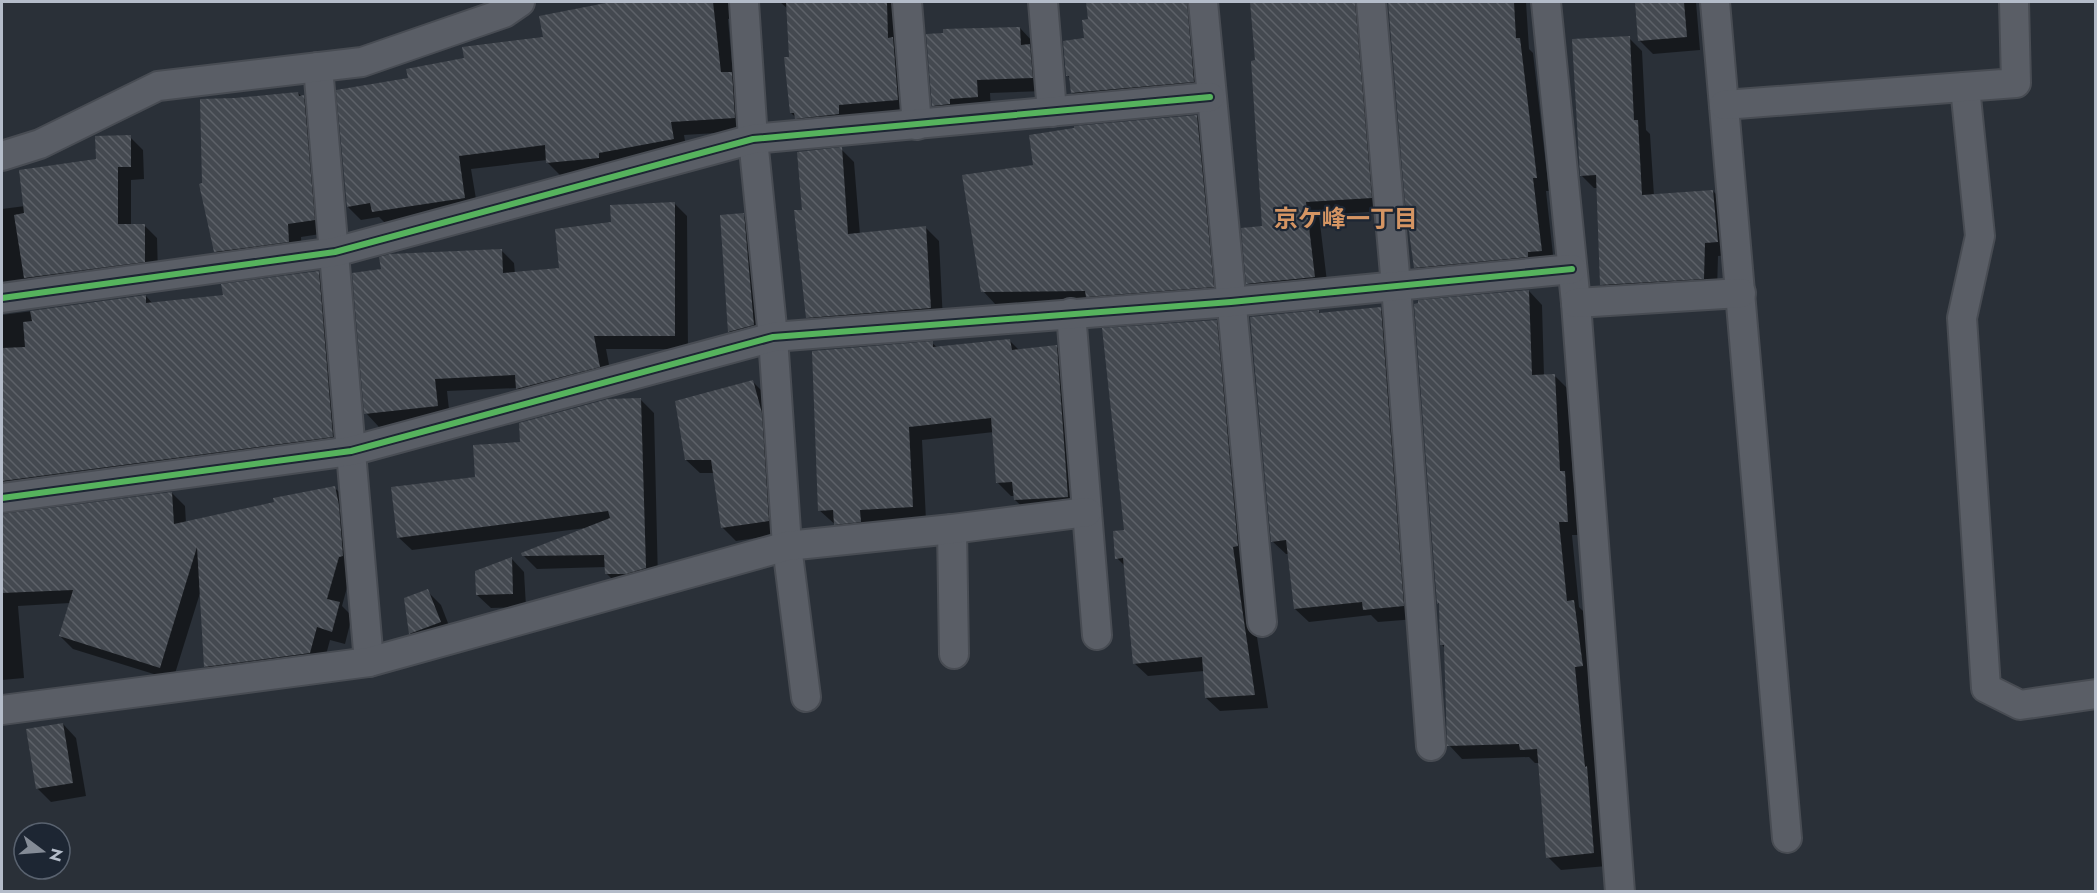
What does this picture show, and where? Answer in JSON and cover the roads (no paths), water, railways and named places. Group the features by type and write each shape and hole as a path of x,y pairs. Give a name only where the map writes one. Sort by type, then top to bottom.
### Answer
{"street":[{"path":"2,156 40,144 158,86 362,62 504,13 520,2"},
{"path":"744,2 753,138 773,337 787,546 806,697"},
{"path":"907,2 917,125"},
{"path":"1043,2 1052,112"},
{"path":"1203,2 1210,97 1262,622"},
{"path":"1371,2 1396,286 1431,746"},
{"path":"1546,2 1576,303 1620,891"},
{"path":"1715,2 1787,838"},
{"path":"1724,105 2016,83 2014,2"},
{"path":"318,67 369,662"},
{"path":"1965,87 1980,236 1962,318 1986,688 2020,705 2096,694"},
{"path":"2,298 335,252 753,138 1210,97"},
{"path":"2,498 351,451 773,337 1231,302 1572,269"},
{"path":"1576,303 1741,293"},
{"path":"1071,313 1097,635"},
{"path":"2,710 369,662 787,546 1087,512"},
{"path":"952,529 954,654"}],"district":[{"name":"京ケ峰一丁目","path":"1346,219"}]}
